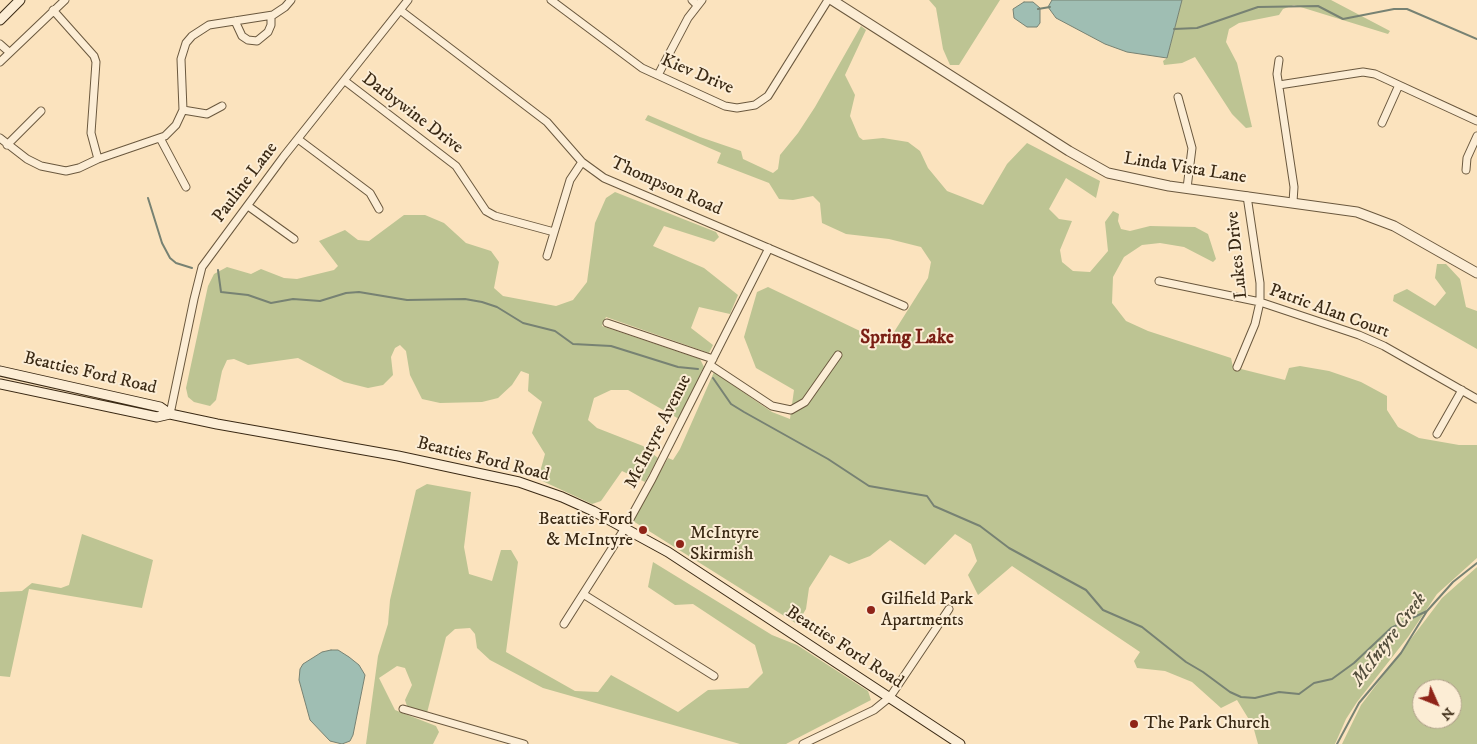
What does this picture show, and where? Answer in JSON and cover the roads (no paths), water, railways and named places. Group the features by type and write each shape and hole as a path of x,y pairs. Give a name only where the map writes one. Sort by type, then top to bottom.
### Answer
{"main road":[{"path":"0,20 20,0"},
{"name":"Linda Vista Lane","path":"832,0 1094,166 1121,177 1370,215 1477,273"},
{"name":"Beatties Ford Road","path":"0,370 160,407 170,414 235,428 398,456 519,482 562,497 626,528 706,576 960,744"},
{"name":"Beatties Ford Road","path":"0,384 157,417 170,414"}],"street":[{"path":"0,62 65,0"},
{"path":"0,138 27,159 52,169 66,170 80,168 98,158 160,138 176,125 183,110 181,67 186,43 202,28 271,16 285,8 291,0"},
{"name":"Pauline Lane","path":"170,414 202,267 298,138 345,82 408,0"},
{"name":"Kiev Drive","path":"551,0 630,60 725,106 736,108 755,105 763,101 774,89 828,0"},
{"path":"658,75 697,2"},
{"path":"53,10 94,56 96,62 91,133 98,158"},
{"name":"Thompson Road","path":"400,10 547,122 582,162 616,184 904,306"},
{"path":"235,21 242,36 248,40 258,41 268,32 271,16"},
{"path":"0,44 9,52"},
{"path":"1278,60 1279,85 1294,187 1292,202"},
{"path":"1279,85 1363,72 1375,74 1477,121"},
{"name":"Darbywine Drive","path":"345,82 456,166 486,211 495,216 554,232"},
{"path":"1382,123 1399,85"},
{"path":"1178,96 1192,148 1187,188"},
{"path":"183,110 207,114 222,106"},
{"path":"7,145 41,111"},
{"path":"1466,170 1467,158 1477,136"},
{"path":"160,138 186,187"},
{"path":"298,138 370,193 379,210"},
{"path":"547,256 570,180 582,162"},
{"name":"Lukes Drive","path":"1237,367 1255,324 1260,302 1260,283 1247,196"},
{"path":"248,206 294,239"},
{"name":"McIntyre Avenue","path":"564,624 626,528 769,248"},
{"name":"Patric Alan Court","path":"1160,281 1260,302 1372,340 1477,399"},
{"path":"607,323 711,362 772,406 791,410 806,402 838,355"},
{"path":"1437,434 1462,390"},
{"path":"583,594 714,676"},
{"path":"803,744 866,714 890,697 949,609"},
{"path":"403,709 524,744"}],"water":[{"path":"1052,0 1182,0 1167,58 1127,52 1105,44 1056,18 1048,7"},
{"path":"1024,2 1033,2 1040,8 1040,23 1037,27 1027,27 1014,18 1013,9"},
{"path":"338,650 349,657 359,665 365,675 353,735 350,741 342,744 330,741 310,720 299,680 300,669 303,664 322,652"}],"waterway":[{"path":"1174,29 1197,28 1258,7 1318,6 1343,19 1394,9 1407,9 1477,39"},
{"path":"1038,9 1050,7"},
{"path":"148,198 162,243 170,258 176,263 192,268"},
{"path":"218,270 221,292 248,295 271,303 293,299 320,301 346,293 359,292 407,300 465,299 482,302 497,307 523,323 555,331 573,344 611,346 678,367 698,369"},
{"path":"713,378 731,404 744,412 828,459 869,486 927,496 934,506 980,526 1009,548 1086,590 1103,610 1142,627 1186,662 1230,692 1241,697 1255,698 1279,692 1299,694 1314,683 1332,679 1354,663 1391,628 1427,611"},
{"name":"McIntyre Creek","path":"1337,744 1359,703 1401,653 1427,611 1453,582 1477,563"}],"place":[{"name":"Beatties Ford & McIntyre","path":"643,530"},
{"name":"McIntyre Skirmish","path":"680,544"},
{"name":"Gilfield Park Apartments","path":"871,610"},
{"name":"The Park Church","path":"1134,724"}],"district":[{"name":"Spring Lake","path":"907,339"}]}
